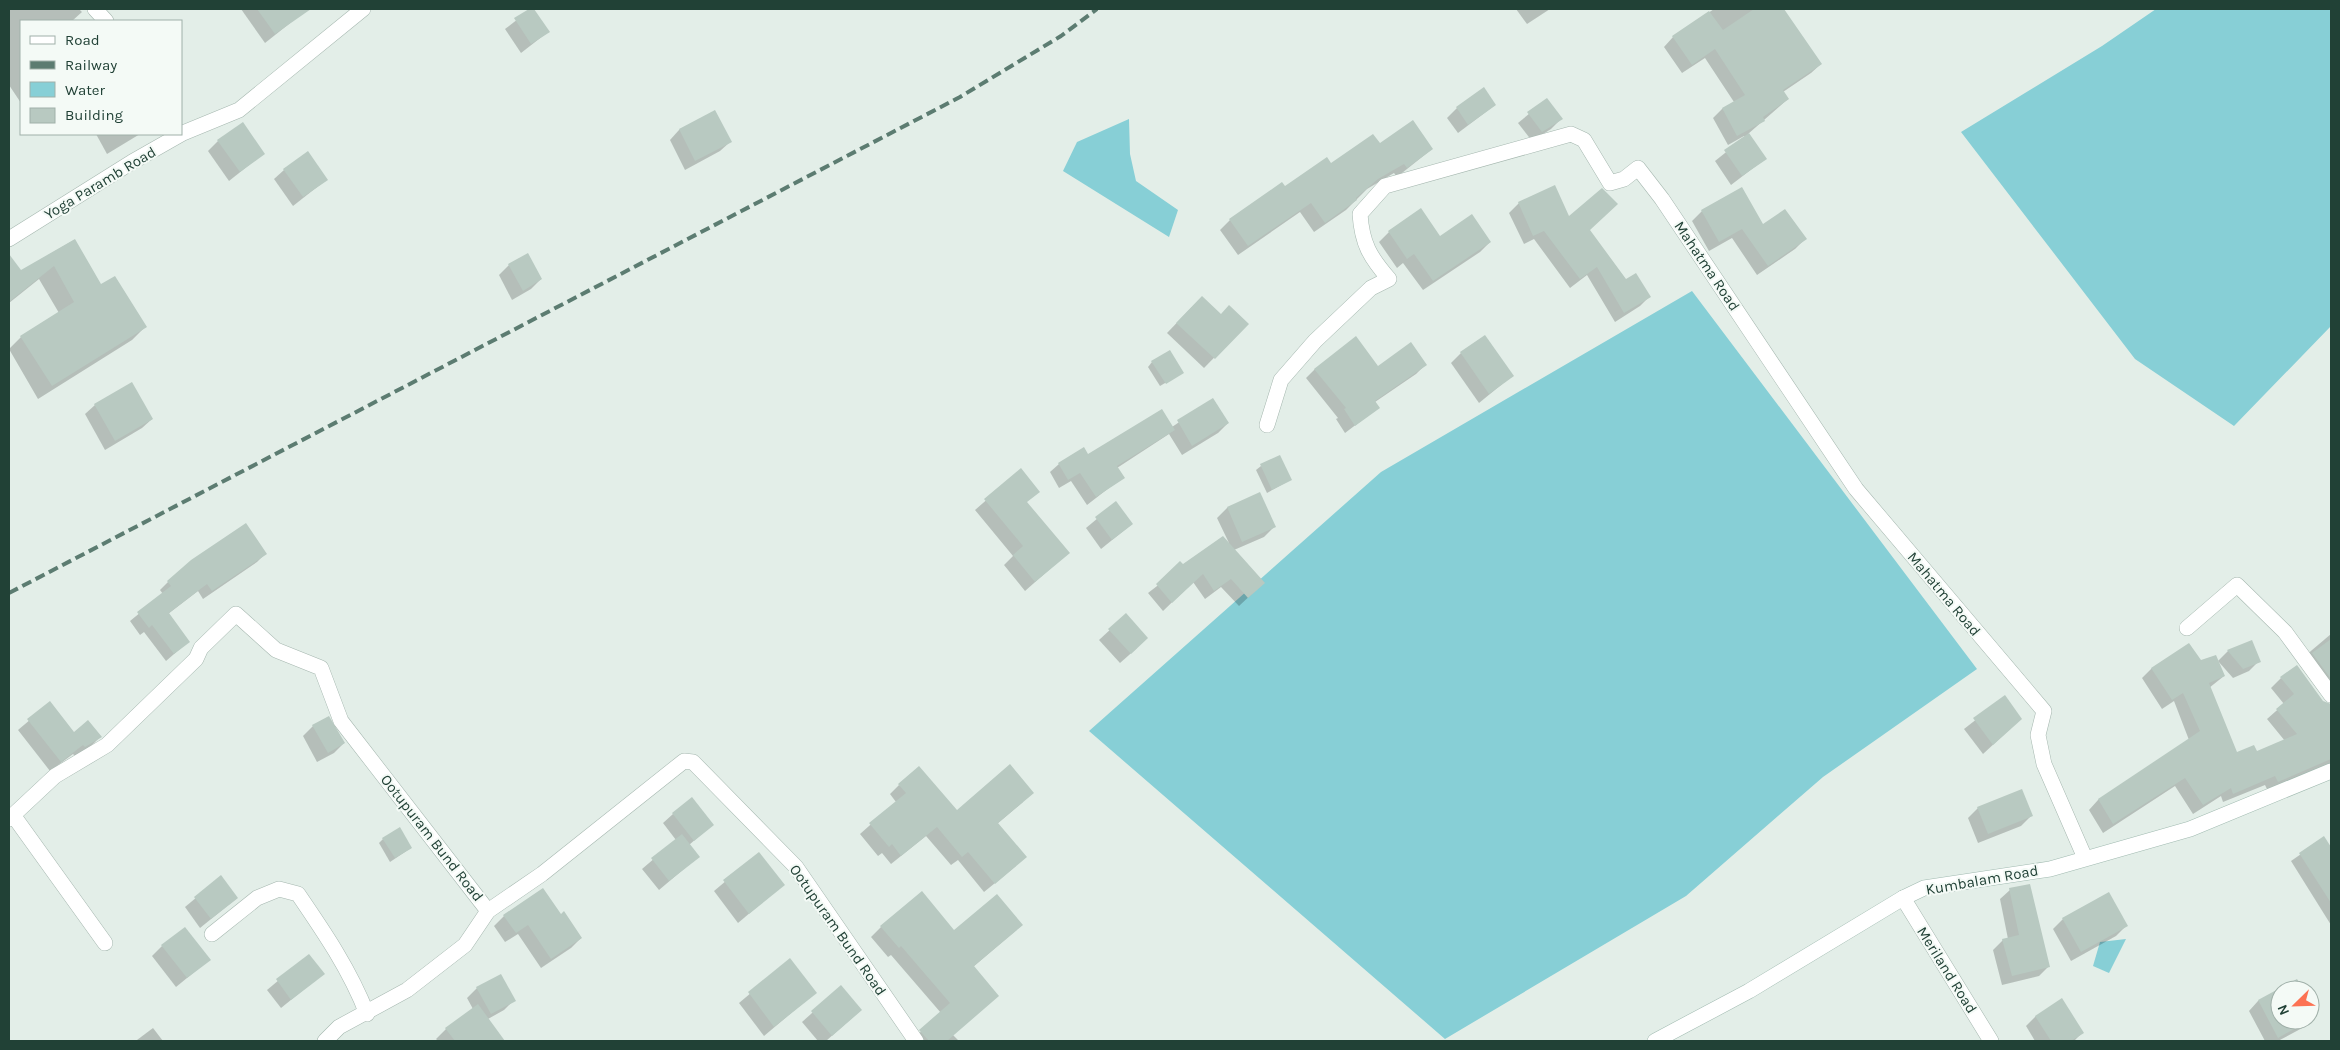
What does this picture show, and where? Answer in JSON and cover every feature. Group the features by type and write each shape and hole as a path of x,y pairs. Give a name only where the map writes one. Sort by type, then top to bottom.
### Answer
{"street":[{"path":"95,9 105,20"},
{"name":"Yoga Paramb Road","path":"182,132 239,110 363,9"},
{"name":"Mahatma Road","path":"1268,425 1281,380 1315,341 1371,288 1389,279 1370,257 1361,228 1360,214 1385,186 1571,134 1584,140 1610,182 1624,179 1638,168 1662,199 1856,489 2030,698 2044,711 2038,736 2044,764 2085,858"},
{"name":"Yoga Paramb Road","path":"9,239 177,135"},
{"path":"2187,628 2237,585 2285,632 2331,694"},
{"name":"Ootupuram Bund Road","path":"11,817 55,776 107,745 196,659 201,648 236,614 276,650 320,668 341,721 488,911 542,874 684,761 693,762 796,867 916,1041"},
{"name":"Kumbalam Road","path":"1655,1041 1750,991 1903,898 1924,888 2050,869 2190,829 2331,771"},
{"path":"11,817 105,943"},
{"path":"212,934 257,898 279,889 298,894 357,987 367,1014"},
{"name":"Meriland Road","path":"1903,898 1991,1041"},
{"path":"325,1041 339,1027 367,1014 407,990 465,945 488,911"}],"water":[{"path":"2156,9 2331,9 2331,326 2234,426 2135,359 1961,132 2102,46"},
{"path":"1129,119 1130,154 1136,181 1178,210 1169,237 1063,171 1077,142"},
{"path":"1692,291 1977,669 1823,777 1686,896 1445,1039 1089,731 1381,472"},
{"path":"2126,939 2109,973 2093,966 2100,942"}],"building":[{"path":"257,9 311,9 275,34"},
{"path":"529,9 534,9 550,32 531,44 514,18"},
{"path":"1754,9 1784,9 1822,64 1783,90 1789,99 1763,117 1765,121 1737,136 1722,108 1745,95 1715,49 1692,65 1672,36 1709,11 1723,30"},
{"path":"1484,87 1496,105 1468,125 1456,107"},
{"path":"1547,98 1563,119 1542,132 1527,112"},
{"path":"715,110 732,142 695,161 679,129"},
{"path":"1413,120 1433,149 1407,168 1404,164 1378,179 1356,198 1357,200 1325,223 1311,203 1248,246 1229,219 1282,182 1285,186 1327,157 1331,163 1373,134 1380,143"},
{"path":"243,122 265,154 240,172 217,140"},
{"path":"1749,133 1767,159 1742,176 1724,150"},
{"path":"308,151 328,180 303,197 283,169"},
{"path":"1555,185 1569,216 1602,188 1618,204 1590,230 1626,279 1636,273 1651,297 1624,313 1597,267 1580,279 1544,231 1533,236 1518,202"},
{"path":"1742,187 1763,224 1785,209 1807,239 1768,266 1742,229 1719,242 1701,210"},
{"path":"1421,208 1440,236 1472,214 1491,242 1433,281 1414,254 1407,259 1388,231"},
{"path":"75,239 101,284 115,276 147,327 52,386 20,336 74,302 54,266 9,302 9,254 21,270"},
{"path":"528,253 542,279 523,291 508,264"},
{"path":"1202,296 1221,314 1229,305 1249,324 1215,359 1176,323"},
{"path":"1485,335 1514,376 1489,394 1460,352"},
{"path":"1356,336 1378,366 1411,342 1427,365 1375,401 1380,408 1355,426 1344,409 1346,408 1314,369"},
{"path":"1170,350 1184,373 1166,384 1151,361"},
{"path":"132,382 153,419 115,441 94,404"},
{"path":"1213,398 1229,423 1192,446 1177,420"},
{"path":"1162,409 1175,430 1117,466 1125,478 1096,497 1080,473 1068,480 1058,463 1084,447 1088,454"},
{"path":"1280,455 1292,480 1272,490 1260,464"},
{"path":"1021,468 1040,492 1027,502 1070,553 1035,582 1013,555 1023,546 984,499"},
{"path":"1260,492 1276,527 1242,542 1227,507"},
{"path":"1116,501 1133,524 1112,540 1095,517"},
{"path":"246,523 267,554 212,591 207,584 169,613 190,642 174,654 152,625 149,628 137,612 171,586 167,581 191,560"},
{"path":"1223,536 1265,583 1248,598 1231,579 1214,591 1203,574 1172,603 1156,584 1180,561 1183,564"},
{"path":"1126,613 1148,638 1131,654 1108,629"},
{"path":"2331,639 2331,679 2312,653"},
{"path":"2252,640 2261,662 2243,669 2227,650"},
{"path":"2189,643 2201,660 2216,655 2225,676 2209,683 2237,752 2254,745 2257,751 2297,734 2276,709 2294,694 2280,677 2297,665 2323,701 2331,704 2331,759 2278,782 2275,776 2233,794 2231,788 2203,805 2185,778 2113,824 2098,799 2200,731 2183,693 2172,700 2151,668"},
{"path":"2005,695 2022,719 1993,745 1973,718"},
{"path":"50,701 74,732 88,720 102,737 85,747 83,745 61,762 27,719"},
{"path":"329,716 345,743 328,753 312,725"},
{"path":"1010,764 1034,793 998,823 1027,857 995,884 968,852 962,857 937,827 901,856 892,844 889,847 869,823 906,793 898,784 919,766 957,810"},
{"path":"2022,789 2033,816 1988,834 1977,807"},
{"path":"692,797 714,825 694,841 672,813"},
{"path":"400,827 412,848 395,858 382,838"},
{"path":"682,834 700,857 669,881 651,858"},
{"path":"2324,836 2331,847 2331,903 2299,853"},
{"path":"759,852 785,885 749,914 723,880"},
{"path":"221,875 238,898 211,919 194,897"},
{"path":"2030,884 2050,967 2012,976 2002,939 2019,935 2009,888"},
{"path":"543,888 561,914 564,911 582,938 551,959 528,925 516,933 503,915"},
{"path":"922,891 954,930 997,894 1023,925 974,966 999,996 947,1041 929,1041 919,1030 950,1003 901,946 899,948 880,926"},
{"path":"2109,892 2128,926 2081,952 2062,918"},
{"path":"185,927 211,960 187,978 161,945"},
{"path":"309,954 325,974 291,1000 276,979"},
{"path":"790,958 817,993 774,1027 748,992"},
{"path":"501,974 516,1001 491,1014 476,987"},
{"path":"841,985 862,1010 832,1036 811,1011"},
{"path":"2270,994 2270,1023 2258,1000"},
{"path":"2062,998 2084,1033 2071,1041 2051,1041 2035,1016"},
{"path":"478,1004 505,1041 455,1041 445,1028"},
{"path":"2274,1030 2292,1030 2278,1038"}],"railway":[{"path":"9,593 960,97 1061,36 1097,9"}]}
